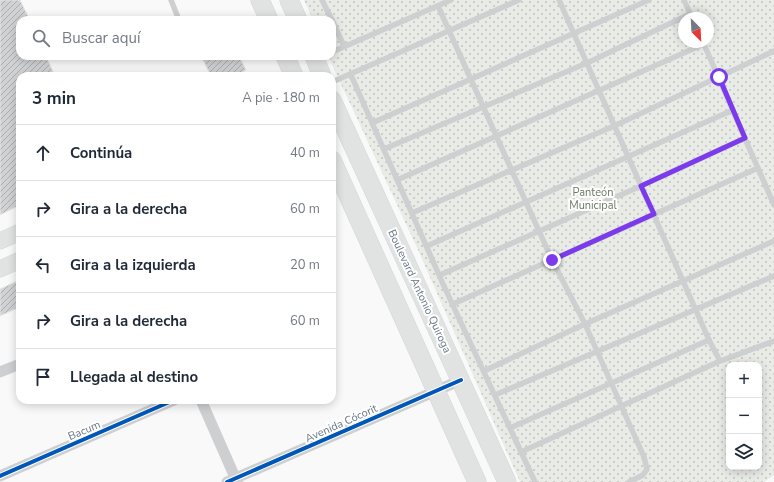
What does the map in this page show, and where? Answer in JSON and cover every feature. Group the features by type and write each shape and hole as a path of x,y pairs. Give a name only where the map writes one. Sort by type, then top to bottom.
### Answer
{"main road":[{"path":"260,0 267,16"},
{"path":"289,0 296,16"},
{"path":"285,60 285,72"},
{"path":"287,60 292,72"},
{"name":"Boulevard Antonio Quiroga","path":"336,115 461,380 507,482"},
{"path":"336,170 477,482"},
{"path":"0,241 16,234"},
{"path":"0,269 16,262"}],"street":[{"path":"0,372 16,366"},
{"name":"Avenida Cócorit","path":"233,481 461,380"},
{"name":"Bacum","path":"0,476 165,404"},
{"path":"203,404 233,481"}],"lane":[{"path":"170,0 177,16"},
{"path":"322,0 330,16"},
{"path":"336,50 440,3 451,0"},
{"path":"336,81 519,0"},
{"path":"559,0 709,340 720,361"},
{"path":"372,123 649,0"},
{"path":"684,0 689,12"},
{"path":"440,3 450,31 552,260 586,324 596,352 611,382 646,465 647,469 643,475 629,482"},
{"path":"384,149 587,63 678,22"},
{"path":"336,29 344,46"},
{"path":"397,180 693,48"},
{"path":"706,48 774,205"},
{"path":"412,213 614,126 774,51"},
{"path":"351,75 453,304 535,482"},
{"path":"427,246 629,158 733,110"},
{"path":"440,275 540,232 745,138"},
{"path":"453,304 758,168"},
{"path":"484,371 774,241"},
{"path":"495,395 774,276"},
{"path":"510,428 611,382 709,340"},
{"path":"521,452 720,361 774,341"}],"green space":[{"name":"Panteón Municipal","path":"304,0 774,0 774,475 764,482 520,482 418,250 330,60 336,60 336,16 311,16"}],"building":[{"path":"0,0 20,0 28,16 16,16 16,60 48,60 53,72 16,72 16,207 0,215"},
{"path":"203,60 241,60 246,70 242,72 209,72"},
{"path":"16,281 16,309 0,316 0,289"}],"cycle path":[{"path":"227,482 461,380"},
{"path":"0,476 165,404"}],"route":[{"path":"552,260 654,214 641,186 745,138 719,77"}]}
